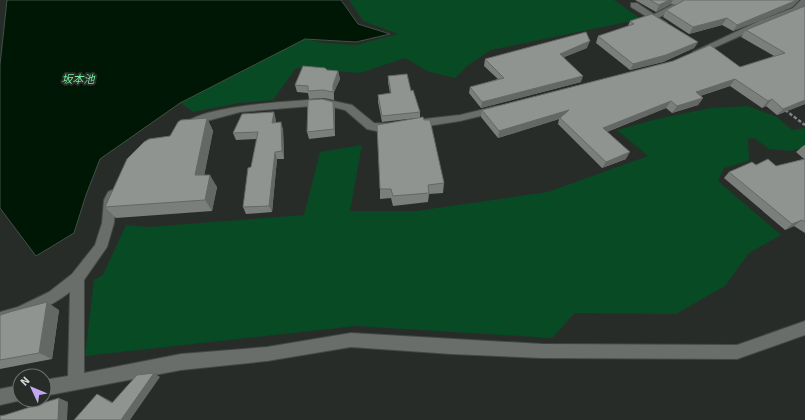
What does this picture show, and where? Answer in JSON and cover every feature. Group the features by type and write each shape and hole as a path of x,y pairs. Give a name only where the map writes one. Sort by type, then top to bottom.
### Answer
{"street":[{"path":"685,57 702,47 796,10 805,0"},
{"path":"634,5 672,29"},
{"path":"653,17 675,7"},
{"path":"181,130 200,119 240,109 324,102 348,107 371,126 381,128 460,118 506,106"},
{"path":"0,319 20,313 54,296 77,278 101,247 108,223 110,200 117,188"},
{"path":"76,381 77,278"},
{"path":"52,386 181,362 267,354 351,340 452,347 534,350 737,352 805,328"},
{"path":"0,397 12,395"}],"path":[{"path":"782,108 805,125"}],"green space":[{"path":"349,0 614,0 641,19 491,50 467,66 455,78 427,71 405,58 360,73 296,68 273,100 239,103 193,112 181,103 305,39 324,43 356,45 398,34 363,21"},
{"path":"748,106 777,117 792,130 805,128 805,147 791,151 769,149 754,138 748,139 749,161 724,168 718,181 781,235 749,253 725,286 676,314 575,313 552,338 356,326 85,356 94,280 103,275 126,225 148,227 304,215 320,152 362,145 350,211 416,211 548,192 648,156 617,130 657,119 711,108"}],"water":[{"name":"坂本池","path":"7,0 341,0 358,24 390,34 356,42 305,39 180,103 100,159 86,195 74,233 36,256 0,208 0,65"}],"building":[{"path":"650,0 669,0 659,5"},
{"path":"683,0 797,0 737,25 727,18 693,27 666,10"},
{"path":"805,6 805,100 783,109 772,99 768,101 735,79 696,92 703,98 677,106 671,101 603,128 630,152 606,162 560,118 569,110 499,131 482,110 673,61 710,45 740,67 785,53 746,30"},
{"path":"652,14 698,42 666,55 633,64 598,36 634,24 630,21"},
{"path":"586,32 590,41 560,54 583,76 482,102 470,87 504,78 485,59"},
{"path":"303,66 338,71 333,85 333,92 323,90 308,91 308,86 295,85"},
{"path":"407,74 411,91 413,90 420,112 382,116 378,95 391,93 388,76"},
{"path":"322,99 333,102 334,129 307,132 308,100"},
{"path":"274,112 272,123 281,122 282,151 275,152 269,206 243,207 248,168 251,167 258,132 233,133 242,114"},
{"path":"423,117 424,120 430,120 444,183 428,185 429,193 393,196 391,189 380,189 377,125"},
{"path":"207,118 195,175 210,175 205,200 105,207 127,159 144,142 149,139 170,136 178,122 181,120"},
{"path":"768,159 776,166 805,159 805,222 802,220 792,224 729,172 752,162 756,165"},
{"path":"47,302 39,353 0,360 0,315"},
{"path":"154,373 121,420 74,420 97,394 112,403 137,375"},
{"path":"59,398 58,420 0,420 0,416 27,408 52,408 52,400"}]}
